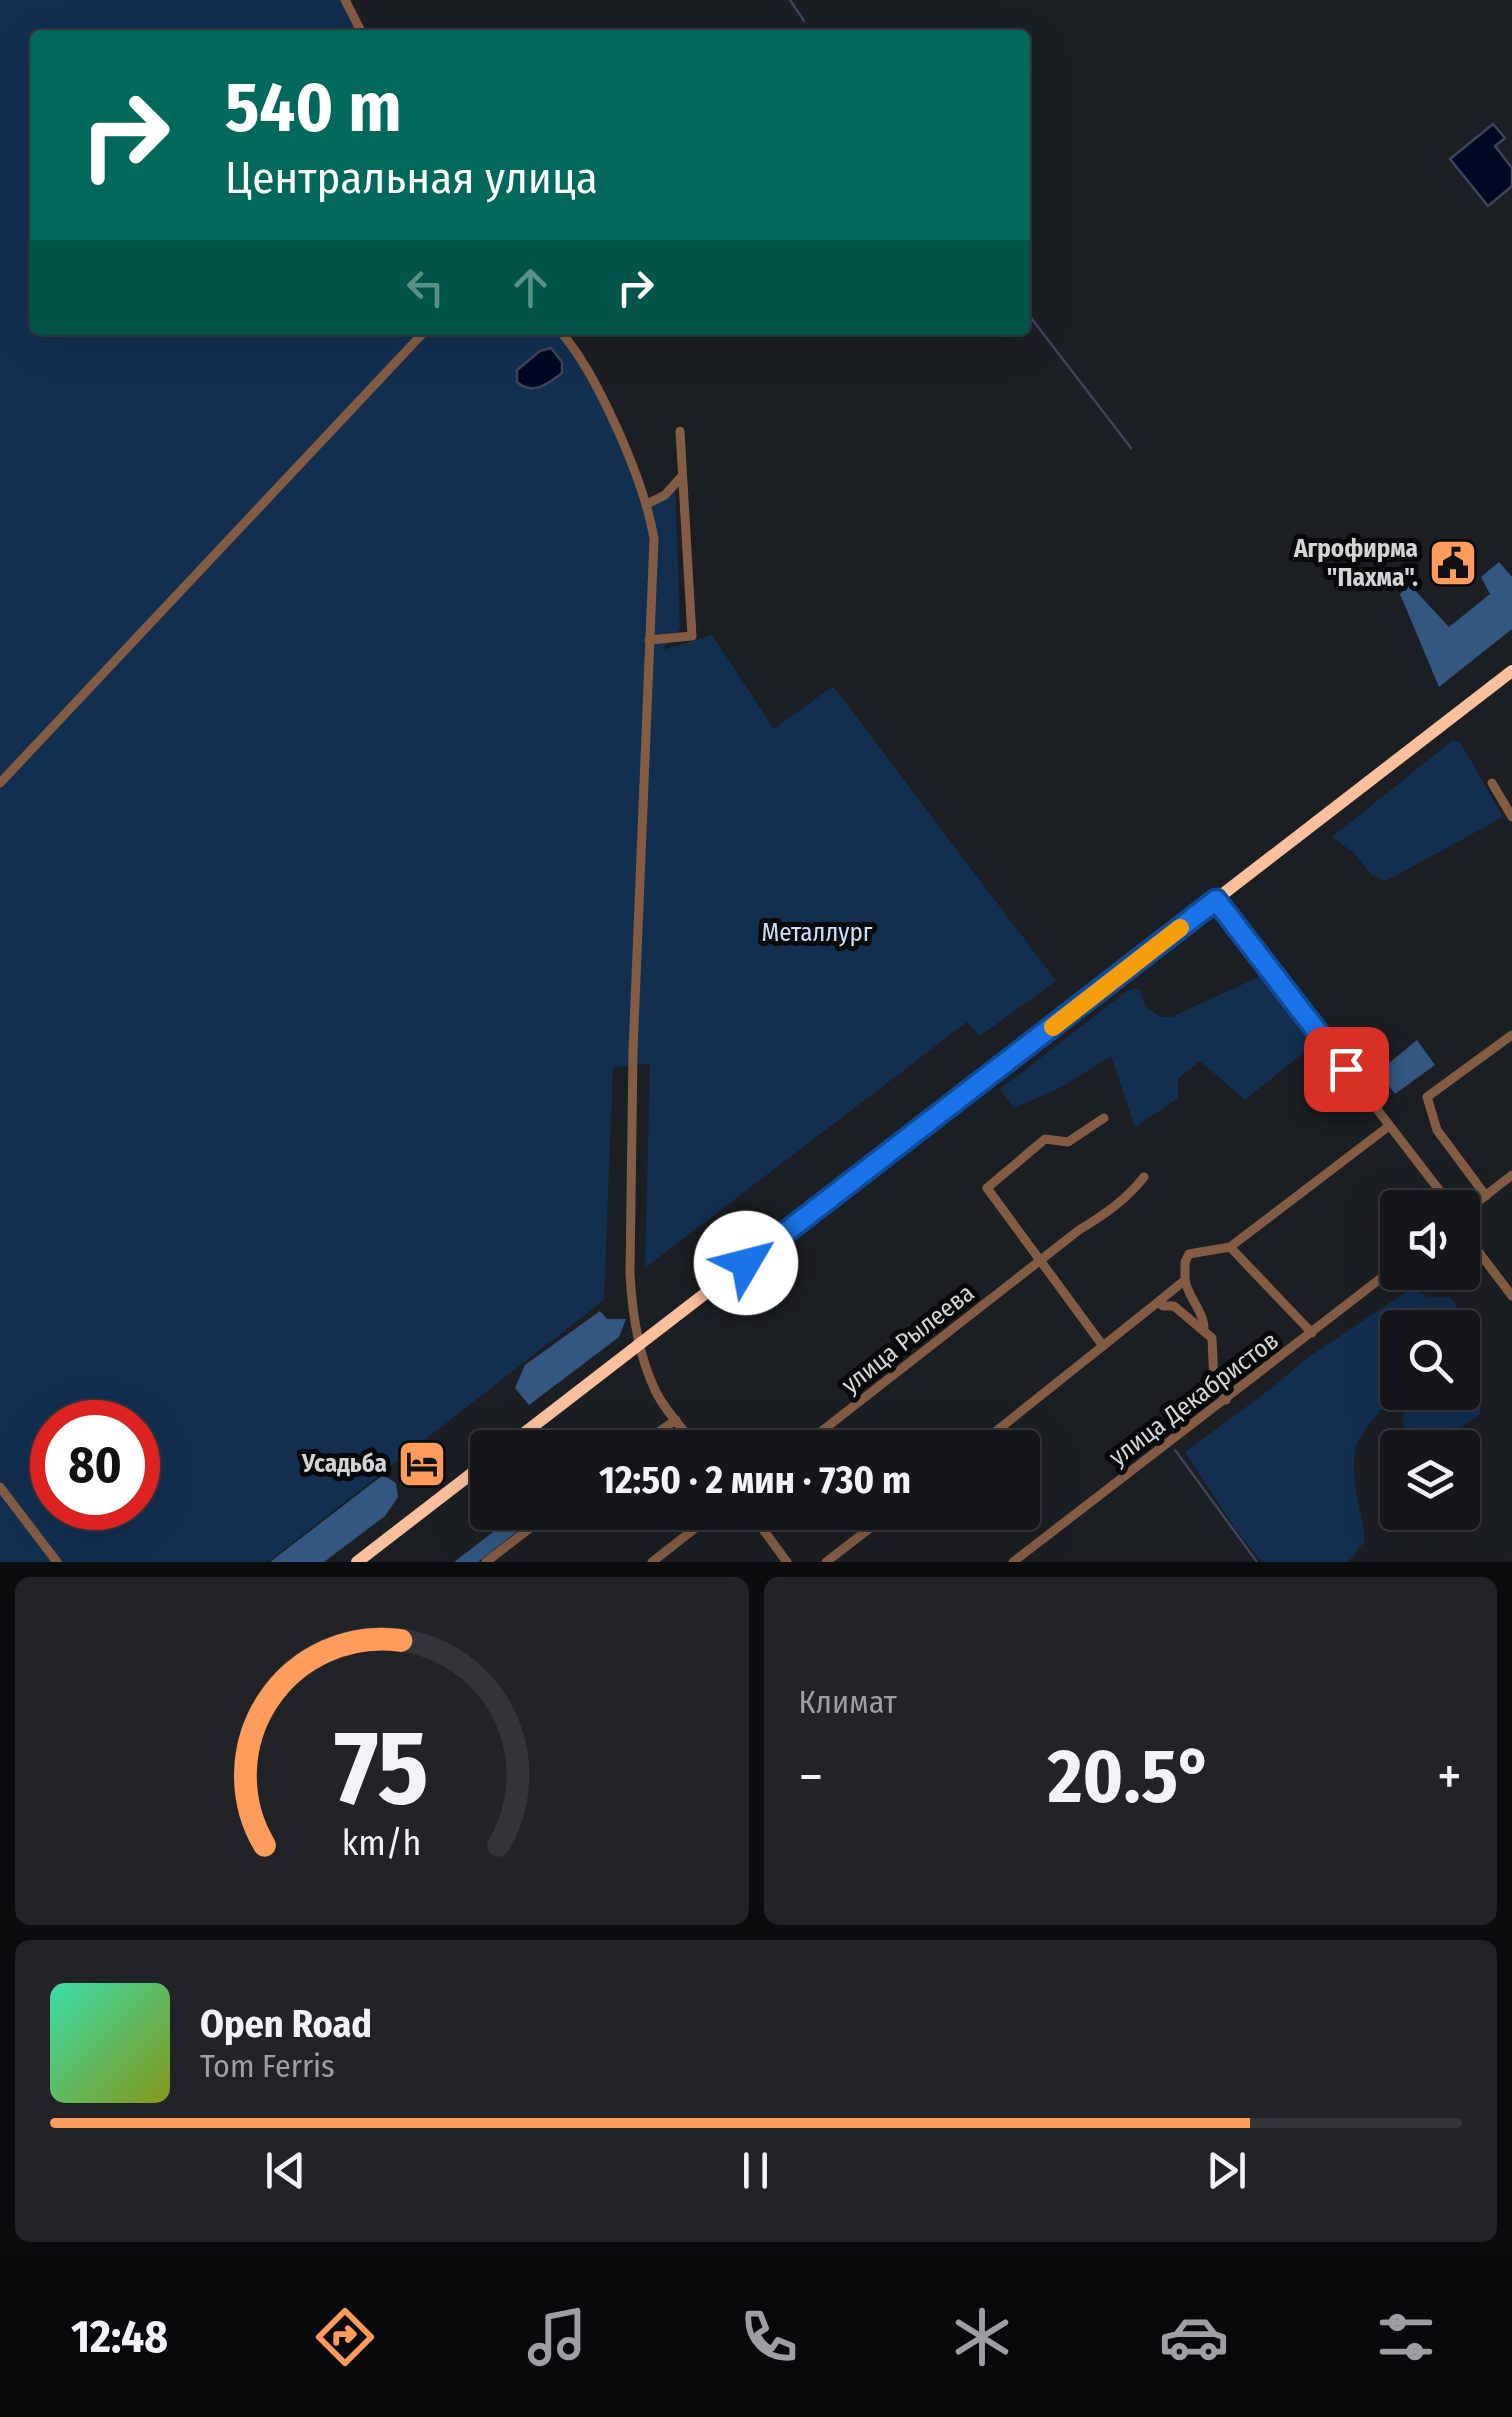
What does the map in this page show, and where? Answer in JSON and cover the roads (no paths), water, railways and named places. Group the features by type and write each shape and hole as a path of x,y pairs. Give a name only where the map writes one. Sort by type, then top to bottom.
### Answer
{"highway":[{"path":"528,1430 1512,671"},
{"path":"357,1562 470,1475"}],"street":[{"path":"344,0 360,30"},
{"path":"0,783 421,335"},
{"path":"563,335 586,366 648,503 654,539 629,1173 631,1293 656,1393 684,1430"},
{"path":"649,640 692,636 680,431"},
{"path":"648,503 665,495 682,476"},
{"path":"1492,783 1512,817"},
{"path":"1216,900 1439,1190"},
{"path":"1486,1196 1437,1130 1428,1098 1512,1035"},
{"path":"1104,1118 1068,1142 1045,1138 986,1188 1104,1346"},
{"path":"1204,1330 1204,1320 1185,1280 1189,1254 1230,1247 1389,1126"},
{"path":"1480,1200 1512,1175"},
{"name":"улица Рылеева","path":"823,1430 1079,1230 1106,1214 1132,1193 1144,1177"},
{"path":"1230,1247 1312,1334"},
{"path":"1480,1254 1512,1296"},
{"path":"998,1430 1185,1280"},
{"name":"улица Декабристов","path":"1013,1562 1380,1280"},
{"path":"1158,1302 1174,1306 1212,1338 1214,1382 1226,1400"},
{"path":"661,1430 676,1420"},
{"path":"0,1487 57,1562"},
{"path":"486,1562 528,1530"},
{"path":"652,1562 693,1530"},
{"path":"763,1530 787,1562"},
{"path":"826,1562 868,1530"}],"waterway":[{"path":"790,0 804,21"},
{"path":"1030,317 1131,448"},
{"path":"1175,1450 1257,1562"}],"place":[{"name":"Агрофирма \"Пахма\".","path":"1453,563"},
{"name":"Усадьба","path":"422,1464"}],"park label":[{"name":"Металлург","path":"817,933"}]}
